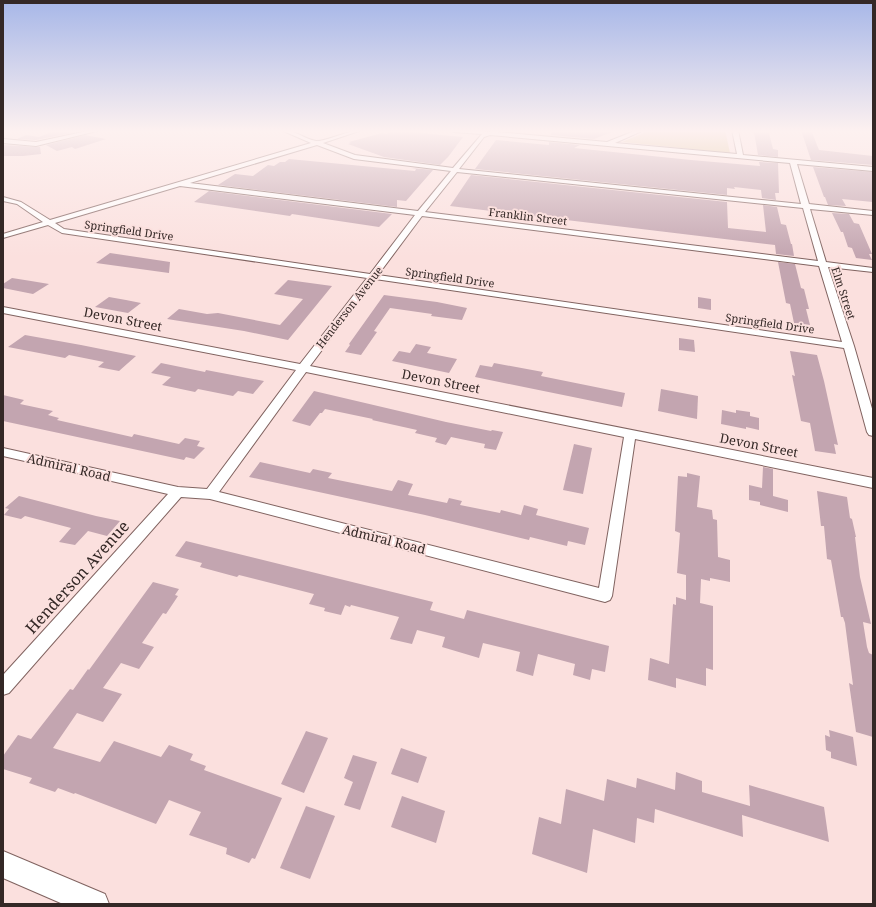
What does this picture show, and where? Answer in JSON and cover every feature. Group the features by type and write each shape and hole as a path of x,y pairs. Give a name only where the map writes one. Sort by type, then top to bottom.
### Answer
{"main road":[{"path":"3,864 95,904"}],"street":[{"path":"3,236 218,172"},
{"name":"Henderson Avenue","path":"210,494 303,368 420,214 454,172"},
{"path":"479,172 873,213"},
{"name":"Elm Street","path":"796,172 822,264 849,346 873,432"},
{"name":"Franklin Street","path":"180,184 873,270"},
{"name":"Springfield Drive","path":"3,199 19,203 62,231 849,346"},
{"name":"Devon Street","path":"3,310 303,368 873,483"},
{"name":"Admiral Road","path":"3,452 178,492 210,494 605,596 630,434"},
{"name":"Henderson Avenue","path":"3,687 178,492"}],"building":[{"path":"258,172 431,172 406,201 397,200 397,207 218,185 235,174 253,176"},
{"path":"507,172 778,172 779,193 775,193 776,200 762,198 761,190 734,187 735,189 727,188 727,195"},
{"path":"815,172 873,172 873,202 842,199 846,206 828,205"},
{"path":"471,175 727,202 728,228 766,232 763,205 777,207 781,224 786,225 794,256 776,254 775,245 450,206"},
{"path":"209,191 392,214 379,227 292,214 290,216 194,202"},
{"path":"832,213 849,214 854,223 859,224 872,254 869,254 872,260 856,258 852,248 848,247 843,232 841,232"},
{"path":"110,253 170,262 169,273 96,263"},
{"path":"778,262 795,264 801,288 804,289 809,309 806,309 810,325 794,323 790,304 786,303"},
{"path":"12,278 49,284 33,294 3,288 3,284"},
{"path":"288,280 332,286 288,340 244,331 167,319 179,309 207,314 218,313 280,325 303,299 274,294"},
{"path":"384,295 437,302 467,308 462,320 390,308 374,331 377,332 361,355 345,352 350,345 349,344"},
{"path":"109,297 141,303 128,313 95,307"},
{"path":"698,297 711,299 711,310 698,308"},
{"path":"25,335 136,356 119,371 98,367 104,362 69,355 65,358 8,347"},
{"path":"679,338 694,340 695,352 679,350"},
{"path":"416,344 431,347 427,353 457,359 449,373 392,361 399,351 410,353"},
{"path":"790,351 817,355 838,445 834,444 836,454 815,451 810,423 801,421 792,375 795,376"},
{"path":"161,363 205,372 206,370 264,381 253,394 238,391 233,396 198,389 195,392 162,385 171,377 151,373"},
{"path":"494,363 543,372 541,376 625,393 622,407 475,377 480,365 492,367"},
{"path":"661,389 698,396 697,419 658,411"},
{"path":"314,391 446,422 503,432 496,450 484,448 485,444 451,437 446,445 435,442 437,438 415,433 417,430 325,409 310,426 292,421"},
{"path":"3,395 24,400 20,404 53,411 48,415 59,418 57,420 132,437 134,434 179,444 185,438 200,441 197,446 205,448 194,459 186,457 184,460 3,421"},
{"path":"722,410 736,413 736,410 750,412 750,416 759,418 759,430 721,424"},
{"path":"574,444 592,448 583,494 563,490"},
{"path":"260,462 310,473 313,469 332,473 328,478 392,491 398,480 413,484 408,495 447,503 449,498 462,501 460,505 500,513 501,510 521,515 524,505 538,509 536,515 589,528 585,545 568,541 567,546 530,537 529,540 425,515 249,477"},
{"path":"763,467 773,469 773,496 788,500 788,512 760,505 760,502 749,500 749,485 762,488"},
{"path":"687,473 700,476 697,507 712,510 713,519 717,520 718,557 730,560 730,582 710,578 710,581 701,579 700,603 713,606 713,670 706,668 706,686 676,678 676,688 648,680 650,658 669,664 673,604 676,605 676,597 686,600 686,575 677,573 680,533 675,531 678,476 687,477"},
{"path":"817,491 847,497 850,518 852,519 856,537 860,577 871,624 863,622 867,647 869,653 873,655 873,737 856,732 849,683 853,685 845,623 843,617 841,617 831,560 827,559 824,526 821,526"},
{"path":"19,496 120,521 107,536 88,531 75,545 59,542 71,528 25,516 21,519 4,515 9,509 5,508"},
{"path":"186,541 433,602 430,610 464,619 467,610 609,646 605,672 592,669 590,680 573,675 575,664 538,654 533,676 516,671 520,652 483,643 479,658 442,647 445,637 417,630 412,644 390,639 399,617 351,605 350,607 345,605 341,615 324,611 325,608 309,604 314,594 239,575 237,577 200,567 202,563 175,556"},
{"path":"153,582 179,589 175,595 178,596 166,614 163,613 142,643 154,647 139,669 121,663 103,688 122,694 103,722 77,713 53,748 100,762 114,741 161,757 169,745 193,754 190,760 206,766 204,770 282,798 255,859 252,858 249,863 226,854 227,848 189,835 201,812 169,800 156,824 75,793 74,794 58,788 55,792 29,783 32,778 3,769 3,756 18,735 31,739 70,689 73,690 88,669 89,670"},
{"path":"829,730 853,737 857,766 831,758 831,752 826,750 825,735 830,737"},
{"path":"306,731 328,738 304,793 281,784"},
{"path":"401,748 427,757 418,783 391,774"},
{"path":"353,755 377,762 360,810 344,805 353,782 344,778"},
{"path":"676,772 702,781 702,792 750,806 749,785 824,807 829,842 742,815 743,837 655,809 654,823 637,818 635,843 593,829 587,873 532,854 539,817 561,824 566,789 604,801 607,779 636,788 637,778 675,790"},
{"path":"402,796 445,811 436,843 391,827"},
{"path":"306,806 335,816 310,879 280,868"}]}
